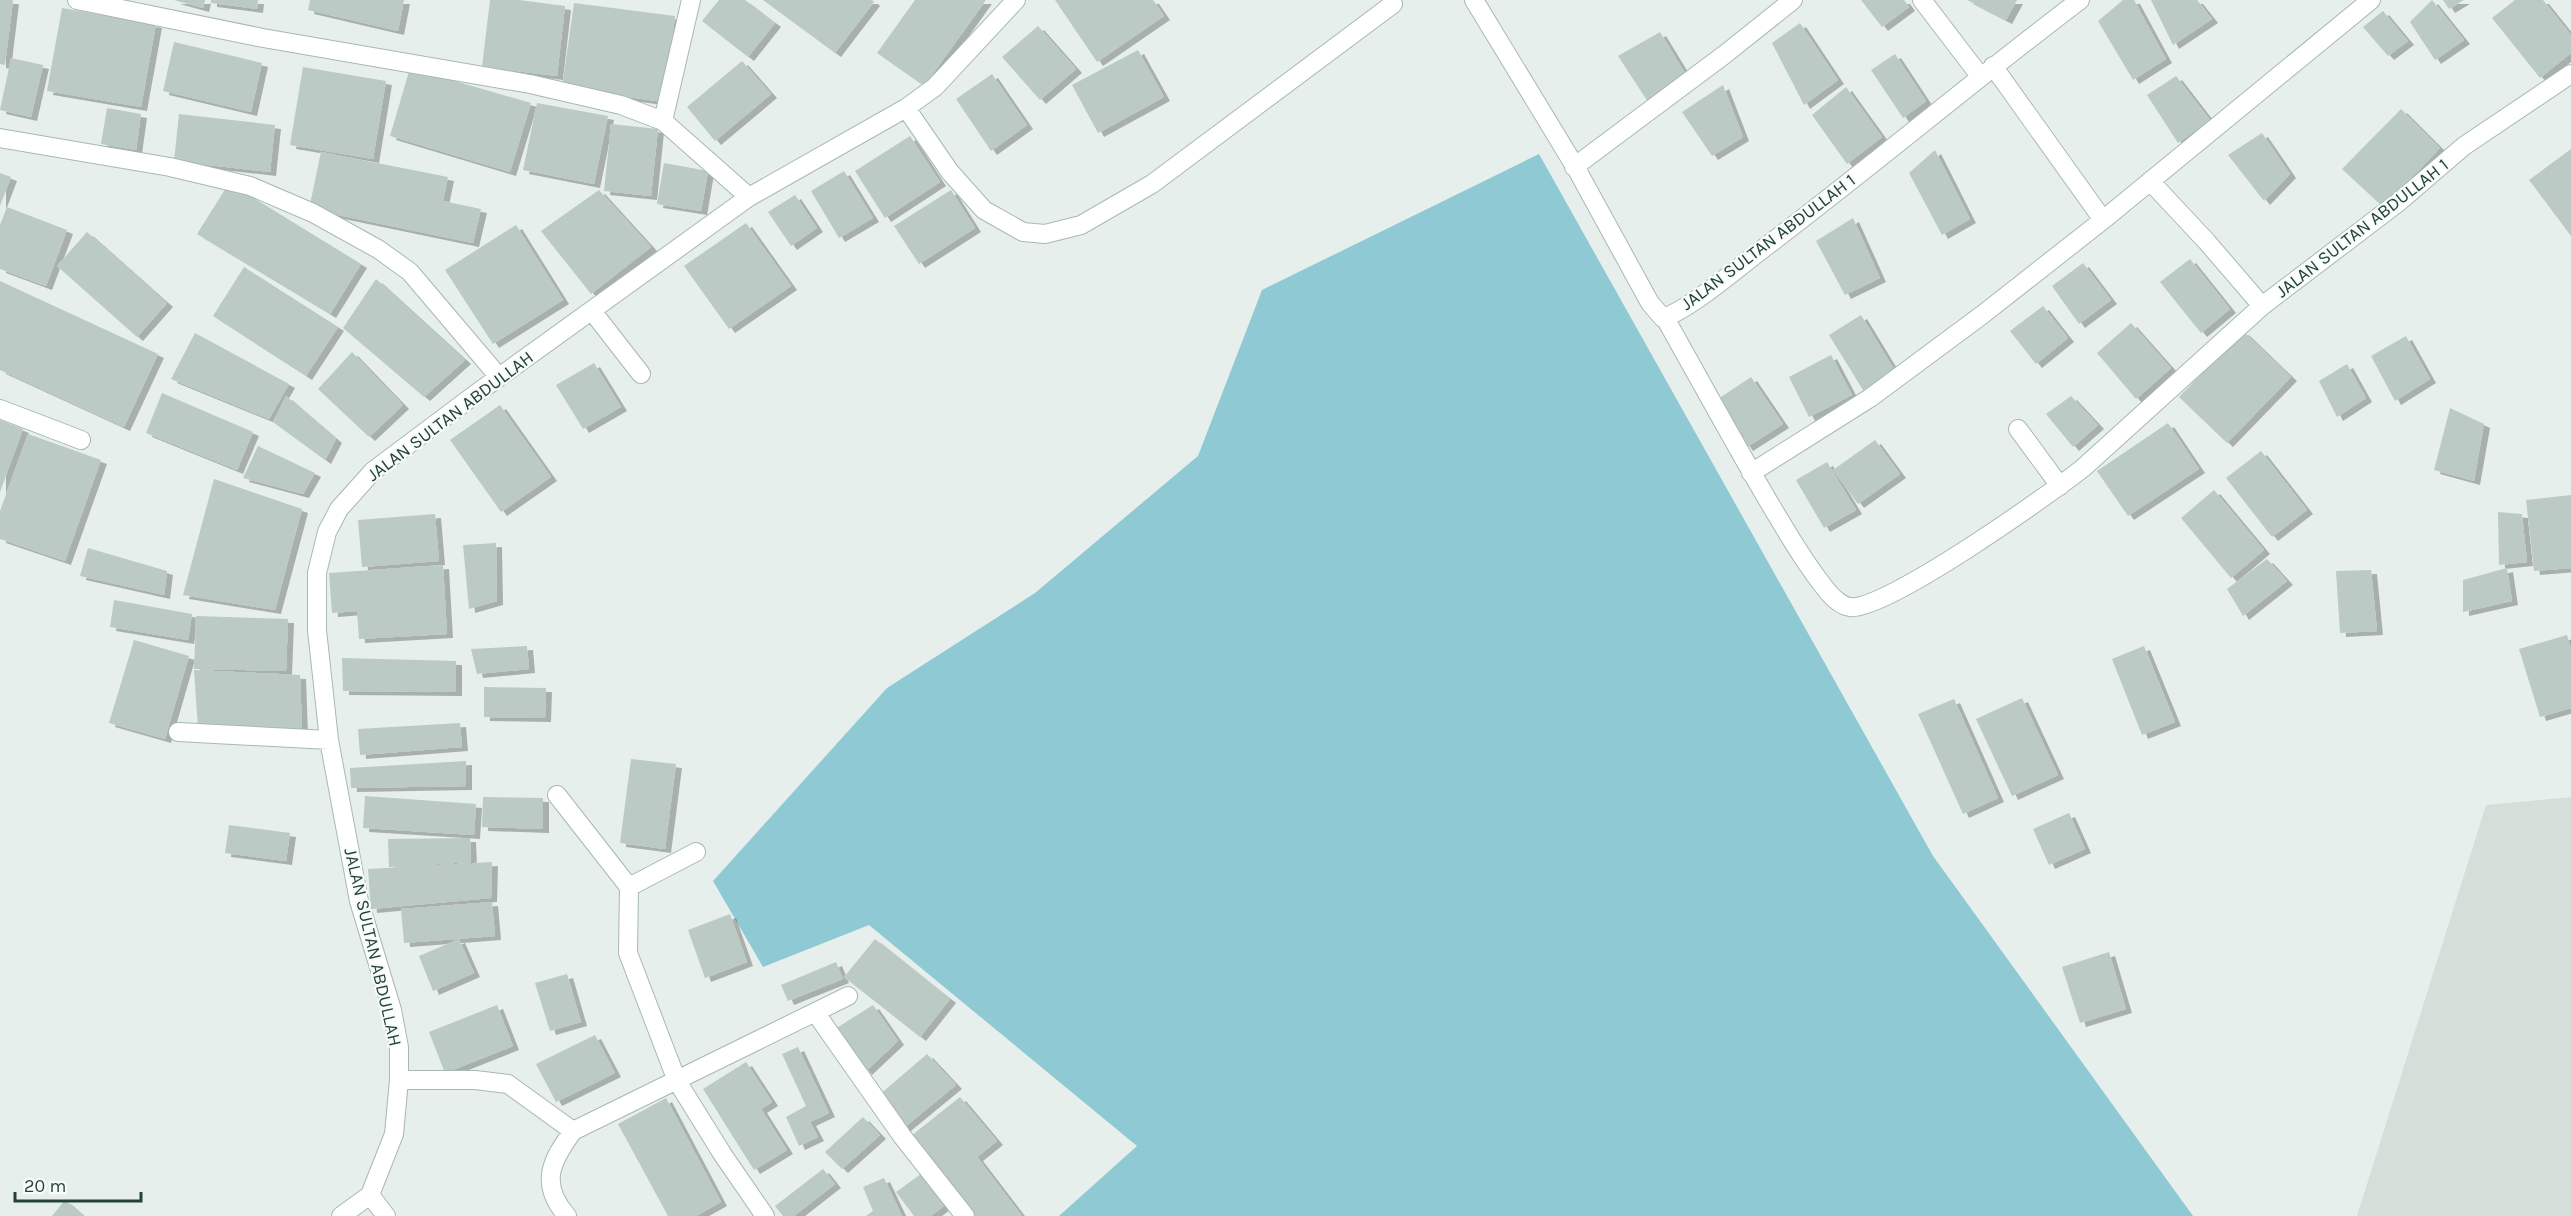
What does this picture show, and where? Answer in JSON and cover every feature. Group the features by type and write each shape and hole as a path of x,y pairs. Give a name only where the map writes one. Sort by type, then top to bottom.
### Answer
{"street":[{"path":"76,0 262,38 530,84 621,105 663,121 749,197"},
{"path":"663,121 691,0"},
{"name":"JALAN SULTAN ABDULLAH","path":"370,1195 394,1134 399,1080 399,1047 392,1010 359,901 329,740 317,619 317,573 327,532 339,509 373,471 749,197 906,108 935,87 1016,0"},
{"name":"JALAN SULTAN ABDULLAH 1","path":"1474,0 1574,167 1650,303 1660,316 1665,318 1698,297 1825,202 1987,71 2080,0"},
{"path":"1574,167 1724,55 1793,0"},
{"path":"1922,0 1987,71 2103,220"},
{"path":"1751,472 1870,398 1982,315 2103,220 2371,0"},
{"path":"906,108 950,172 984,210 1023,232 1045,234 1081,225 1152,184 1393,4"},
{"name":"JALAN SULTAN ABDULLAH 1","path":"2150,181 2208,242 2262,306 2400,201 2464,147 2571,74"},
{"path":"0,138 170,167 250,186 313,213 378,249 410,272 499,377"},
{"path":"1665,318 1751,472 1798,549 1829,594 1844,606 1853,608 1893,594 1973,545 2060,486 2083,468 2262,306"},
{"path":"592,311 641,374"},
{"path":"0,409 81,440"},
{"path":"2018,429 2060,486"},
{"path":"178,732 329,740"},
{"path":"557,795 629,887 628,953 677,1081 723,1155 765,1216"},
{"path":"629,887 696,852"},
{"path":"567,1216 555,1200 550,1175 555,1158 573,1131 848,996"},
{"path":"815,1012 902,1136 965,1216"},
{"path":"399,1080 475,1080 508,1084 573,1131"},
{"path":"341,1216 370,1195 386,1216"}],"shaded area":[{"path":"2571,797 2571,1216 2357,1216 2486,805"}],"water":[{"path":"1539,154 1933,856 2193,1216 1059,1216 1137,1146 869,925 763,967 713,881 887,688 1035,593 1198,456 1262,290"}],"building":[{"path":"0,0 13,0 5,65 0,64"},
{"path":"174,0 205,0 203,8"},
{"path":"211,0 258,0 257,9 211,3"},
{"path":"310,0 404,0 398,31 308,10"},
{"path":"490,0 519,0 565,6 557,76 482,67"},
{"path":"719,0 745,0 775,23 748,57 702,21"},
{"path":"763,0 872,0 874,2 835,53"},
{"path":"915,0 986,0 924,86 877,53"},
{"path":"1055,0 1153,0 1164,16 1097,62"},
{"path":"1861,0 1904,0 1909,7 1882,27"},
{"path":"1967,0 2017,0 2006,20"},
{"path":"2123,0 2134,0 2166,59 2133,80 2098,21"},
{"path":"2151,0 2197,0 2212,19 2173,45"},
{"path":"2432,0 2464,40 2435,60 2410,22"},
{"path":"2443,0 2464,0 2449,9"},
{"path":"2515,0 2543,0 2571,35 2571,53 2540,78 2492,18"},
{"path":"574,3 675,16 664,102 562,88"},
{"path":"62,8 156,24 141,107 47,91"},
{"path":"2383,11 2408,41 2388,56 2363,27"},
{"path":"1800,23 1838,80 1804,105 1772,43"},
{"path":"1038,26 1076,69 1040,100 1002,57"},
{"path":"1660,32 1685,73 1648,102 1618,56"},
{"path":"174,42 262,63 251,112 163,91"},
{"path":"1138,50 1164,97 1098,133 1072,85"},
{"path":"1895,54 1926,101 1903,118 1871,70"},
{"path":"11,58 43,65 31,117 0,110"},
{"path":"742,61 771,94 715,141 687,107"},
{"path":"303,67 386,81 373,159 290,145"},
{"path":"410,68 531,103 510,172 390,136"},
{"path":"992,74 1027,125 991,151 956,99"},
{"path":"2176,76 2210,120 2178,143 2147,95"},
{"path":"1723,85 1743,137 1712,156 1682,112"},
{"path":"1846,87 1882,137 1847,164 1812,115"},
{"path":"537,103 608,116 594,184 523,170"},
{"path":"107,108 141,114 136,150 101,144"},
{"path":"2401,109 2440,148 2383,207 2342,169"},
{"path":"179,114 275,125 270,172 174,161"},
{"path":"611,124 658,129 651,196 604,191"},
{"path":"2262,133 2290,174 2264,201 2228,155"},
{"path":"910,136 940,182 885,218 855,171"},
{"path":"2571,149 2571,236 2529,180"},
{"path":"1935,150 1970,219 1942,235 1909,173"},
{"path":"321,152 448,177 443,201 481,209 473,243 309,209"},
{"path":"664,163 708,171 701,211 657,204"},
{"path":"844,171 873,218 839,238 811,191"},
{"path":"0,173 11,177 0,206"},
{"path":"229,183 361,264 330,314 197,234"},
{"path":"599,190 651,247 591,294 541,231"},
{"path":"951,190 975,228 919,264 894,226"},
{"path":"795,195 817,228 791,246 768,212"},
{"path":"7,207 67,230 46,286 0,269 0,225"},
{"path":"1853,218 1880,278 1845,295 1816,241"},
{"path":"746,223 791,286 729,329 684,266"},
{"path":"516,225 563,300 493,344 445,270"},
{"path":"87,232 167,303 137,337 57,266"},
{"path":"2190,259 2230,309 2201,333 2160,282"},
{"path":"2083,263 2111,300 2079,324 2052,286"},
{"path":"244,267 338,327 306,376 213,316"},
{"path":"376,279 465,360 424,397 343,328"},
{"path":"0,281 158,354 124,427 0,370"},
{"path":"2043,306 2068,338 2036,364 2010,331"},
{"path":"1861,315 1895,371 1863,390 1829,335"},
{"path":"2131,323 2171,368 2136,399 2097,353"},
{"path":"2243,331 2291,377 2227,443 2179,397"},
{"path":"195,333 289,384 269,419 171,379"},
{"path":"2406,336 2430,379 2395,401 2371,356"},
{"path":"352,352 403,405 369,437 318,389"},
{"path":"1831,355 1852,395 1809,417 1789,377"},
{"path":"594,363 621,407 583,429 556,385"},
{"path":"2347,364 2366,398 2337,417 2319,381"},
{"path":"1751,377 1783,424 1747,447 1715,401"},
{"path":"162,393 253,432 237,470 146,433"},
{"path":"286,396 336,439 325,460 273,422"},
{"path":"2071,396 2098,425 2073,447 2046,414"},
{"path":"500,405 551,477 501,512 450,440"},
{"path":"2450,408 2484,424 2474,481 2434,470"},
{"path":"0,420 23,429 0,492"},
{"path":"2168,423 2199,469 2128,516 2097,471"},
{"path":"28,434 101,460 65,561 0,539 0,511"},
{"path":"1875,440 1900,474 1858,504 1833,470"},
{"path":"258,446 315,473 303,494 243,478"},
{"path":"2261,451 2307,510 2272,537 2226,478"},
{"path":"1827,462 1856,510 1824,528 1796,480"},
{"path":"214,479 302,509 275,610 183,595"},
{"path":"2214,490 2264,550 2231,578 2181,518"},
{"path":"2571,495 2571,568 2534,571 2526,500"},
{"path":"2498,512 2522,514 2527,562 2499,565"},
{"path":"435,514 439,561 362,567 358,520"},
{"path":"496,543 497,601 469,609 463,545"},
{"path":"88,548 167,571 164,595 80,576"},
{"path":"2267,559 2287,581 2243,616 2227,589"},
{"path":"443,565 447,634 359,639 357,611 332,613 329,573"},
{"path":"2507,568 2512,601 2463,612 2463,580"},
{"path":"2371,570 2377,631 2340,633 2336,571"},
{"path":"114,600 192,614 188,640 110,627"},
{"path":"196,616 288,619 286,671 194,669"},
{"path":"2567,635 2571,649 2571,708 2540,717 2519,649"},
{"path":"134,640 189,656 165,739 109,723"},
{"path":"527,646 529,669 477,674 471,649"},
{"path":"2144,646 2175,722 2142,735 2112,659"},
{"path":"342,658 456,661 456,692 343,691"},
{"path":"194,670 300,675 302,731 198,728"},
{"path":"484,687 546,688 545,718 484,717"},
{"path":"2022,698 2058,775 2012,796 1976,719"},
{"path":"1954,699 1998,798 1963,814 1918,714"},
{"path":"460,723 462,747 360,755 358,729"},
{"path":"631,759 676,764 665,849 620,843"},
{"path":"466,761 466,786 351,788 350,768"},
{"path":"365,796 476,804 474,835 363,828"},
{"path":"483,797 543,798 543,829 482,827"},
{"path":"2069,813 2085,849 2049,865 2033,829"},
{"path":"229,825 290,833 286,861 225,853"},
{"path":"470,838 471,862 389,867 388,839"},
{"path":"492,862 491,898 371,909 368,869"},
{"path":"492,902 495,936 404,943 401,909"},
{"path":"730,914 747,962 705,978 688,930"},
{"path":"459,939 474,973 433,991 419,956"},
{"path":"875,939 950,999 920,1037 844,977"},
{"path":"2109,952 2126,1009 2080,1023 2062,967"},
{"path":"836,962 843,979 788,1001 781,985"},
{"path":"567,974 581,1022 550,1031 535,983"},
{"path":"497,1005 513,1046 445,1073 429,1032"},
{"path":"873,1005 898,1041 866,1071 835,1029"},
{"path":"595,1035 615,1073 556,1102 536,1064"},
{"path":"798,1047 829,1113 810,1122 818,1137 799,1146 786,1117 806,1106 782,1054"},
{"path":"927,1054 956,1085 900,1131 878,1096"},
{"path":"746,1062 772,1102 761,1109 787,1150 754,1170 703,1089"},
{"path":"960,1097 997,1141 977,1157 1022,1216 966,1216 906,1140"},
{"path":"666,1098 721,1202 696,1216 668,1216 618,1124"},
{"path":"863,1117 880,1135 842,1169 825,1152"},
{"path":"823,1169 835,1184 794,1216 783,1216 775,1206"},
{"path":"921,1174 945,1205 931,1216 914,1216 896,1192"},
{"path":"884,1178 902,1216 866,1216 873,1211 863,1187"},
{"path":"65,1200 83,1216 52,1216"}]}
